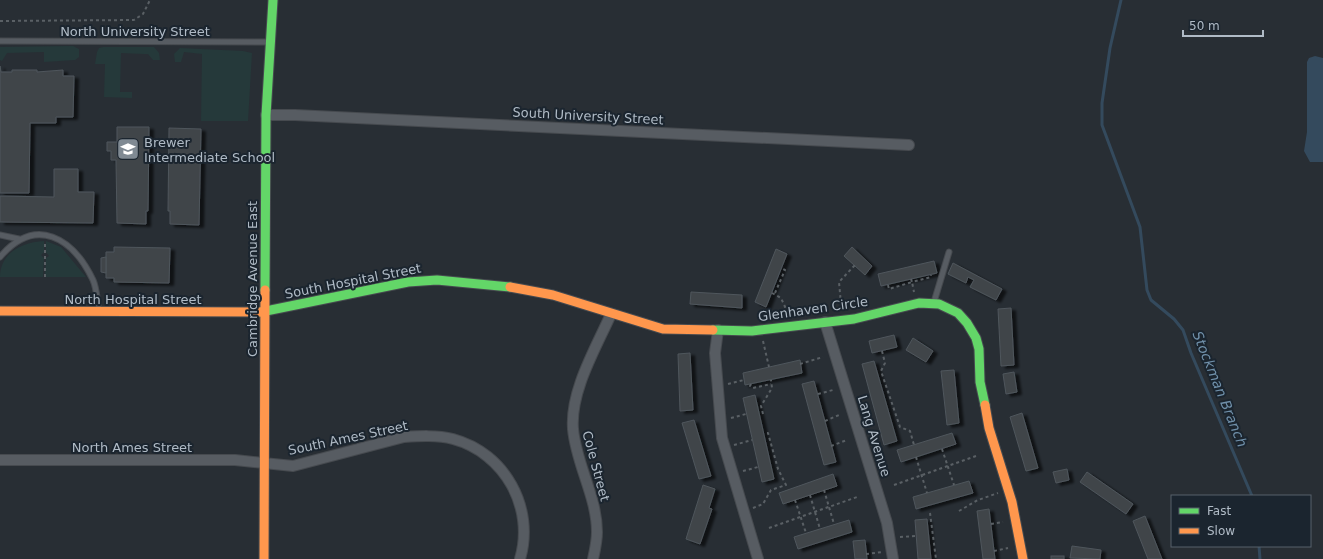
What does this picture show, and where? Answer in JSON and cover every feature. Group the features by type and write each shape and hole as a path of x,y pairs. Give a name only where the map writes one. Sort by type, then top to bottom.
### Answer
{"street":[{"name":"Cambridge Avenue East","path":"264,559 263,463 266,115 273,0"},
{"name":"South University Street","path":"266,115 294,115 909,145"},
{"name":"South Hospital Street","path":"265,312 408,282 437,280 484,283 526,289 553,295 663,329 718,330"},
{"name":"Glenhaven Circle","path":"718,330 752,331 854,319 919,303 934,303 947,307 958,313 967,323 976,338 979,349 980,382 988,428 1012,502 1023,559"},
{"name":"North Hospital Street","path":"0,311 265,312"},
{"name":"Cole Street","path":"593,559 597,540 597,523 574,441 573,415 578,390 611,314"},
{"name":"Lang Avenue","path":"825,322 887,523 893,559"},
{"path":"718,330 715,353 722,438 758,559"},
{"name":"South Ames Street","path":"263,463 293,466 404,438 440,437 466,443 490,457 499,466 514,488 525,526 520,559"},
{"name":"North Ames Street","path":"0,460 235,460 263,463"}],"lane":[{"name":"North University Street","path":"0,41 270,42"},
{"path":"0,235 20,239 31,236 52,236 65,243 82,262 94,282 99,312"},
{"path":"0,257 20,239"},
{"path":"934,303 949,252"}],"path":[{"path":"0,21 134,20 143,14 150,0"},
{"path":"44,278 45,240"},
{"path":"841,304 839,282 855,265"},
{"path":"781,268 785,270 773,293 781,298 786,309"},
{"path":"888,285 889,289 912,280 931,277 931,274"},
{"path":"912,280 914,295"},
{"path":"763,341 769,367"},
{"path":"882,351 885,363 881,371 900,427 910,431 914,445"},
{"path":"800,364 823,357"},
{"path":"727,384 744,380"},
{"path":"763,414 761,406 772,388 771,380"},
{"path":"751,384 750,386 753,388 771,384"},
{"path":"818,394 833,390"},
{"path":"730,418 746,414"},
{"path":"825,421 839,415"},
{"path":"753,508 763,504 771,490 786,485 778,469 768,433 764,433"},
{"path":"734,445 752,440"},
{"path":"831,446 847,440"},
{"path":"942,449 954,485"},
{"path":"894,485 976,456"},
{"path":"916,457 926,493"},
{"path":"742,471 758,467"},
{"path":"824,490 834,524"},
{"path":"959,511 978,500 999,493"},
{"path":"810,495 820,529"},
{"path":"769,528 857,497"},
{"path":"795,500 806,533"},
{"path":"930,513 936,558 931,558"},
{"path":"991,524 1008,522"},
{"path":"899,538 916,536"},
{"path":"994,552 1012,547"},
{"path":"866,554 883,552"}],"green space":[{"path":"73,46 79,49 79,57 75,60 44,62 44,52 7,53 2,61 0,60 0,47"},
{"path":"154,47 159,53 160,60 153,60 148,54 121,53 120,92 132,92 132,98 104,97 105,64 95,64 97,52 99,48"},
{"path":"180,48 243,51 252,53 248,121 201,121 202,54 184,52 181,62 175,62 174,54"},
{"path":"44,241 44,252 41,255 44,258 43,277 0,277 4,261 14,250 28,244"},
{"path":"46,241 61,247 86,277 45,277 46,258 49,256 46,252"}],"water":[{"path":"1315,56 1323,58 1323,162 1310,162 1304,151 1307,132 1307,62 1309,58"}],"building":[{"path":"0,66 1,72 12,72 12,70 37,70 37,72 63,70 63,76 74,76 73,117 56,117 56,123 30,123 29,193 0,193"},
{"path":"117,127 149,127 148,211 146,211 146,224 117,223 116,160 111,160 111,151 107,151 107,142 117,142"},
{"path":"169,128 201,129 199,225 170,224 170,211 168,211"},
{"path":"54,169 78,169 78,192 94,192 93,223 0,222 0,196 54,197"},
{"path":"114,247 170,248 169,283 114,282 114,278 106,278 106,252 114,252"},
{"path":"852,247 872,266 865,275 844,256"},
{"path":"776,249 787,254 766,307 755,302"},
{"path":"106,257 106,273 101,272 101,258"},
{"path":"934,261 937,273 881,286 878,274"},
{"path":"953,263 1002,289 996,300 970,287 974,280 968,277 966,283 948,274"},
{"path":"691,292 742,295 742,308 690,304"},
{"path":"1011,308 1014,365 1001,366 998,309"},
{"path":"894,335 897,347 872,353 869,341"},
{"path":"913,338 933,351 926,362 906,350"},
{"path":"690,353 693,410 680,411 678,354"},
{"path":"800,360 802,373 745,385 743,373"},
{"path":"874,361 897,441 884,445 862,364"},
{"path":"954,370 959,423 947,425 941,371"},
{"path":"1014,372 1017,392 1006,394 1003,374"},
{"path":"814,381 836,462 824,465 802,384"},
{"path":"755,395 774,479 762,482 743,398"},
{"path":"1022,413 1038,468 1026,471 1010,417"},
{"path":"694,420 711,476 699,479 682,423"},
{"path":"952,433 956,444 901,462 897,450"},
{"path":"1067,469 1069,480 1056,483 1053,472"},
{"path":"1087,472 1133,504 1126,514 1080,482"},
{"path":"833,474 837,486 783,504 779,493"},
{"path":"969,481 973,493 916,509 913,497"},
{"path":"703,485 715,489 709,508 712,509 700,544 686,539"},
{"path":"989,509 995,559 983,559 977,511"},
{"path":"1145,516 1162,559 1148,559 1133,521"},
{"path":"927,519 931,559 918,559 915,520"},
{"path":"849,520 852,532 798,549 794,537"},
{"path":"865,540 867,559 855,559 853,541"},
{"path":"1072,546 1101,550 1100,559 1070,558"},
{"path":"1051,556 1064,556 1064,559 1051,559"}],"waterway":[{"name":"Stockman Branch","path":"1121,0 1110,48 1102,103 1102,125 1140,227 1147,290 1151,300 1174,319 1183,330 1191,353 1252,495"},
{"name":"Stockman Branch","path":"1259,547 1260,559"}],"traffic: fast":[{"path":"265,290 266,115 273,0"},
{"path":"261,312 408,282 437,280 510,287"},
{"path":"713,330 752,331 854,319 919,303 939,304 958,313 967,323 976,338 979,349 980,382 985,405"}],"traffic: slow":[{"path":"510,287 553,295 663,329 713,330"},
{"path":"264,559 265,290"},
{"path":"0,311 261,312"},
{"path":"985,405 989,428 1012,502 1023,559"}],"place":[{"name":"Brewer Intermediate School","path":"128,149"}]}
